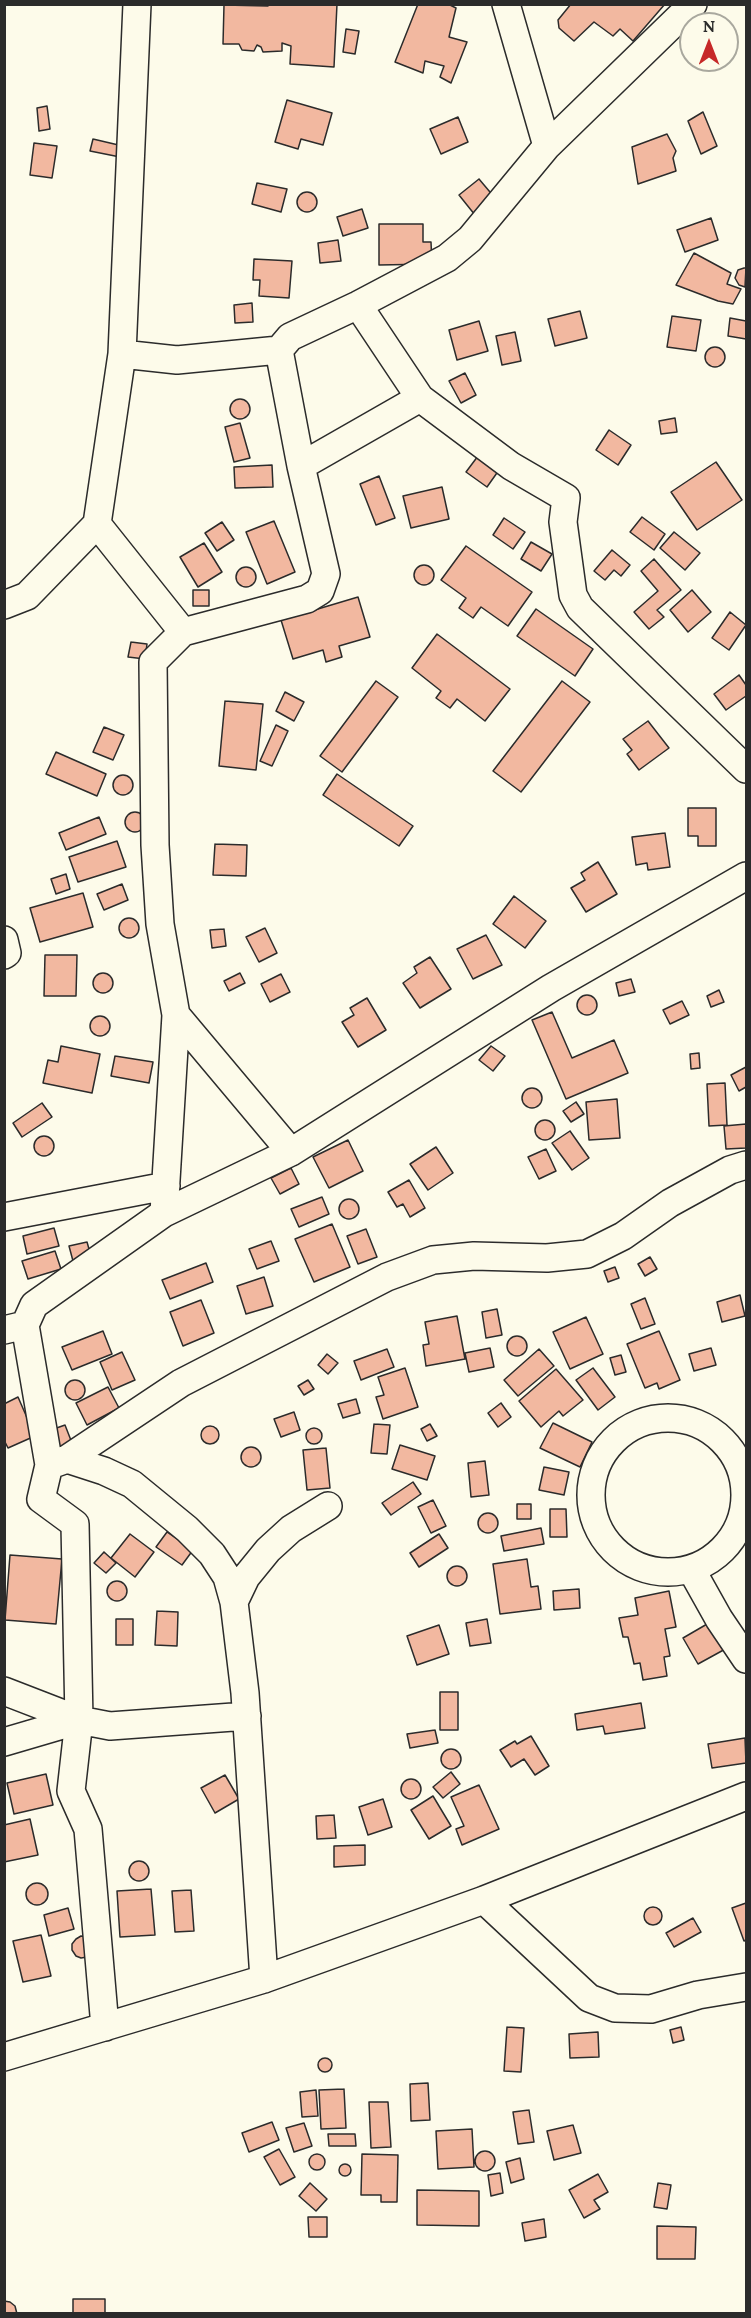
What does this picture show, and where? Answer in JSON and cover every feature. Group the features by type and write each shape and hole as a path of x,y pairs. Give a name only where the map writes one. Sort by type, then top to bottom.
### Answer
{"street":[{"path":"12,599 97,524 122,354 137,4"},
{"path":"506,4 547,146"},
{"path":"122,354 177,360 279,350 290,337 358,305 447,258 460,249 547,146 693,4"},
{"path":"358,305 420,398 511,466 566,498 563,522 573,595 580,608 743,757"},
{"path":"164,1213 176,1015 160,924 154,845 153,662 183,632 307,599 320,591 326,574 301,466 279,350"},
{"path":"301,466 420,398"},
{"path":"97,524 183,632"},
{"path":"58,1462 15,1327 34,1305 164,1213 291,1152 550,988 747,876"},
{"path":"4,940 7,953 4,955"},
{"path":"176,1015 291,1152"},
{"path":"105,2027 88,1829 71,1791 79,1720 75,1524 41,1499 58,1462 181,1383 387,1277 433,1260 474,1256 547,1258 587,1254 623,1236 670,1203 730,1170 747,1165"},
{"path":"4,1217 166,1186"},
{"path":"676,1418 705,1426 729,1446 743,1472 746,1502 737,1531 718,1554 691,1569 661,1572 632,1563 608,1544 594,1517 591,1487 600,1458 619,1435 646,1421 676,1418"},
{"path":"58,1462 104,1471 132,1484 187,1529 212,1554 227,1577 234,1602 247,1716 264,1979"},
{"path":"234,1602 246,1577 268,1550 291,1529 328,1506"},
{"path":"691,1569 719,1619 747,1659"},
{"path":"4,1691 79,1720 110,1726 247,1716"},
{"path":"4,1742 79,1720"},
{"path":"4,2057 264,1979 484,1900 747,1796"},
{"path":"484,1900 589,1998 615,2008 651,2009 698,1995 747,1988"}],"building":[{"path":"268,4 337,4 334,67 290,64 291,46 282,43 282,51 263,52 257,45 254,51 242,50 239,44 223,44 224,5 268,6"},
{"path":"418,4 448,4 456,8 449,37 467,42 451,83 440,77 444,66 425,61 423,73 395,62"},
{"path":"571,4 665,4 633,41 620,29 613,36 594,22 574,41 559,28 558,20"},
{"path":"346,29 359,31 355,54 343,52"},
{"path":"287,100 332,113 323,145 301,139 298,149 275,142"},
{"path":"47,106 50,129 39,131 37,108"},
{"path":"703,112 717,146 701,154 688,121"},
{"path":"458,117 468,142 441,154 430,129"},
{"path":"667,134 676,151 673,158 676,171 638,184 632,147"},
{"path":"93,139 127,147 125,158 90,151"},
{"path":"34,143 57,146 52,178 30,175"},
{"path":"479,179 495,198 475,215 459,195"},
{"path":"257,183 287,189 281,212 252,204"},
{"path":"307,192 314,195 317,202 314,209 307,212 300,209 297,202 300,195"},
{"path":"362,209 368,228 343,236 337,217"},
{"path":"711,218 718,240 685,252 677,230"},
{"path":"379,224 423,224 423,242 431,242 432,264 379,265"},
{"path":"338,240 341,261 320,263 318,243"},
{"path":"694,253 731,273 727,284 741,289 733,304 718,301 676,285"},
{"path":"254,259 292,261 289,298 259,296 260,280 253,280"},
{"path":"746,268 745,287 739,285 735,278 738,270"},
{"path":"252,303 253,322 235,323 234,305"},
{"path":"580,311 587,338 555,346 548,319"},
{"path":"672,316 701,320 696,351 667,347"},
{"path":"730,318 746,321 746,339 728,336"},
{"path":"479,321 488,351 457,360 449,330"},
{"path":"515,332 521,361 502,365 496,336"},
{"path":"715,347 722,350 725,357 722,364 715,367 708,364 705,357 708,350"},
{"path":"465,373 476,395 461,403 449,381"},
{"path":"240,399 247,402 250,409 247,416 240,419 233,416 230,409 233,402"},
{"path":"675,418 677,432 661,434 659,421"},
{"path":"240,423 250,458 234,462 225,427"},
{"path":"609,430 631,445 618,465 596,450"},
{"path":"478,456 499,470 487,487 466,472"},
{"path":"716,462 742,500 697,530 671,492"},
{"path":"272,465 273,487 235,488 234,467"},
{"path":"379,476 395,518 376,525 360,484"},
{"path":"442,487 449,519 411,528 403,496"},
{"path":"642,517 665,534 654,550 630,532"},
{"path":"504,518 525,532 513,549 493,535"},
{"path":"274,521 295,572 267,584 246,532"},
{"path":"222,522 234,540 217,551 205,533"},
{"path":"674,532 700,553 685,570 660,548"},
{"path":"531,542 552,554 541,571 521,559"},
{"path":"204,543 222,572 198,587 180,557"},
{"path":"466,546 532,592 508,626 481,607 473,618 459,608 466,598 441,580"},
{"path":"612,550 630,565 621,576 614,570 605,580 594,571"},
{"path":"654,559 681,590 657,610 664,617 649,629 634,612 658,591 641,571"},
{"path":"424,565 431,568 434,575 431,582 424,585 417,582 414,575 417,568"},
{"path":"246,567 253,570 256,577 253,584 246,587 239,584 236,577 239,570"},
{"path":"193,590 209,590 209,606 193,606"},
{"path":"692,590 711,612 688,632 670,610"},
{"path":"358,597 370,637 339,646 342,657 326,662 323,650 293,659 281,620"},
{"path":"536,609 593,649 575,676 517,636"},
{"path":"730,612 746,625 729,650 712,638"},
{"path":"437,634 510,689 485,721 457,699 450,708 436,698 441,691 412,668"},
{"path":"131,642 147,644 145,659 128,657"},
{"path":"739,675 746,685 746,696 726,710 714,694"},
{"path":"376,681 398,697 342,772 320,756"},
{"path":"562,681 590,702 521,792 493,771"},
{"path":"285,692 304,702 294,721 276,711"},
{"path":"225,701 263,704 256,770 219,766"},
{"path":"648,721 669,748 639,770 627,754 632,750 623,739"},
{"path":"276,725 288,731 272,766 260,761"},
{"path":"104,727 124,735 113,760 93,752"},
{"path":"56,752 106,774 97,796 46,774"},
{"path":"337,774 413,826 399,846 323,795"},
{"path":"123,775 130,778 133,785 130,792 123,795 116,792 113,785 116,778"},
{"path":"688,808 716,808 716,846 698,846 698,836 688,836"},
{"path":"135,812 142,815 145,822 142,829 135,832 128,829 125,822 128,815"},
{"path":"99,817 106,834 66,850 59,833"},
{"path":"665,833 670,867 648,870 647,863 636,865 632,837"},
{"path":"117,841 126,867 78,882 69,857"},
{"path":"215,844 247,845 246,876 213,875"},
{"path":"598,862 617,894 586,912 571,888 585,880 581,873"},
{"path":"66,874 70,889 56,894 51,879"},
{"path":"122,884 128,900 104,910 97,894"},
{"path":"83,893 93,927 40,942 30,908"},
{"path":"514,896 546,921 525,948 493,924"},
{"path":"129,918 136,921 139,928 136,935 129,938 122,935 119,928 122,921"},
{"path":"265,928 277,953 259,962 246,937"},
{"path":"224,929 226,946 212,948 210,930"},
{"path":"486,935 502,965 473,979 457,949"},
{"path":"45,955 77,955 76,996 44,996"},
{"path":"430,957 451,989 420,1008 403,983 417,973 414,967"},
{"path":"103,973 110,976 113,983 110,990 103,993 96,990 93,983 96,976"},
{"path":"240,973 245,983 229,991 224,981"},
{"path":"281,974 290,992 270,1002 261,984"},
{"path":"631,979 635,992 619,996 616,983"},
{"path":"719,990 724,1002 711,1007 707,996"},
{"path":"587,995 594,998 597,1005 594,1012 587,1015 580,1012 577,1005 580,998"},
{"path":"367,998 386,1030 358,1047 342,1022 354,1015 350,1008"},
{"path":"682,1001 689,1015 670,1024 663,1010"},
{"path":"552,1012 572,1058 614,1040 628,1073 566,1099 532,1020"},
{"path":"100,1016 107,1019 110,1026 107,1033 100,1036 93,1033 90,1026 93,1019"},
{"path":"61,1046 100,1054 92,1093 43,1083 48,1060 58,1062"},
{"path":"491,1046 505,1056 493,1071 479,1060"},
{"path":"699,1053 700,1068 691,1069 690,1054"},
{"path":"115,1056 153,1062 149,1083 111,1076"},
{"path":"746,1067 746,1087 739,1091 731,1075"},
{"path":"725,1083 727,1125 709,1126 707,1084"},
{"path":"532,1088 539,1091 542,1098 539,1105 532,1108 525,1105 522,1098 525,1091"},
{"path":"617,1099 620,1138 589,1140 586,1102"},
{"path":"576,1102 584,1114 571,1122 563,1111"},
{"path":"42,1103 52,1117 22,1137 13,1123"},
{"path":"545,1120 552,1123 555,1130 552,1137 545,1140 538,1137 535,1130 538,1123"},
{"path":"746,1124 746,1148 726,1149 724,1126"},
{"path":"570,1131 589,1158 572,1170 552,1143"},
{"path":"44,1136 51,1139 54,1146 51,1153 44,1156 37,1153 34,1146 37,1139"},
{"path":"348,1140 363,1171 329,1188 313,1157"},
{"path":"436,1147 453,1173 428,1190 410,1164"},
{"path":"546,1149 556,1171 539,1179 528,1157"},
{"path":"291,1168 299,1184 280,1194 271,1178"},
{"path":"409,1180 425,1208 410,1217 403,1204 397,1207 388,1192"},
{"path":"322,1197 329,1214 299,1227 291,1209"},
{"path":"349,1199 356,1202 359,1209 356,1216 349,1219 342,1216 339,1209 342,1202"},
{"path":"332,1224 350,1267 314,1282 295,1239"},
{"path":"54,1228 59,1246 27,1254 23,1236"},
{"path":"366,1229 377,1257 358,1264 347,1236"},
{"path":"271,1241 279,1261 257,1269 249,1249"},
{"path":"87,1242 91,1256 73,1261 69,1246"},
{"path":"55,1251 61,1269 28,1279 22,1261"},
{"path":"650,1257 657,1269 645,1276 638,1264"},
{"path":"206,1263 213,1282 170,1299 162,1280"},
{"path":"615,1267 619,1278 608,1282 604,1271"},
{"path":"264,1277 273,1306 246,1314 237,1286"},
{"path":"740,1295 745,1316 722,1322 717,1302"},
{"path":"645,1298 655,1324 641,1329 631,1304"},
{"path":"201,1300 214,1333 183,1346 170,1312"},
{"path":"497,1309 502,1335 486,1338 482,1312"},
{"path":"457,1316 465,1359 426,1366 423,1345 429,1344 425,1322"},
{"path":"586,1317 603,1354 570,1369 553,1332"},
{"path":"103,1331 112,1354 72,1370 62,1347"},
{"path":"659,1331 680,1380 659,1389 657,1383 645,1388 627,1344"},
{"path":"517,1336 524,1339 527,1346 524,1353 517,1356 510,1353 507,1346 510,1339"},
{"path":"490,1348 494,1367 469,1372 465,1353"},
{"path":"711,1348 716,1365 694,1371 689,1354"},
{"path":"387,1349 394,1367 361,1380 354,1361"},
{"path":"539,1349 554,1366 518,1396 504,1380"},
{"path":"122,1352 135,1380 112,1390 100,1362"},
{"path":"327,1354 338,1363 328,1374 318,1365"},
{"path":"621,1355 626,1372 615,1375 610,1358"},
{"path":"405,1368 418,1407 383,1419 376,1397 384,1395 378,1377"},
{"path":"593,1368 615,1397 598,1410 576,1380"},
{"path":"556,1369 583,1400 563,1416 559,1411 541,1427 519,1401"},
{"path":"75,1380 82,1383 85,1390 82,1397 75,1400 68,1397 65,1390 68,1383"},
{"path":"308,1380 314,1389 304,1395 298,1386"},
{"path":"108,1387 119,1408 87,1425 76,1403"},
{"path":"18,1397 35,1436 8,1448 4,1440 4,1404"},
{"path":"356,1399 360,1413 343,1418 338,1404"},
{"path":"501,1403 511,1417 498,1427 488,1413"},
{"path":"294,1412 300,1430 281,1437 274,1419"},
{"path":"553,1423 592,1442 580,1467 540,1448"},
{"path":"374,1424 390,1425 387,1454 371,1453"},
{"path":"430,1424 437,1436 427,1441 421,1429"},
{"path":"65,1425 72,1443 59,1449 51,1430"},
{"path":"206,1426 214,1426 219,1431 217,1442 206,1444 201,1439 201,1431"},
{"path":"314,1428 320,1430 322,1436 320,1442 314,1444 308,1442 306,1436 308,1430"},
{"path":"400,1445 435,1456 427,1480 392,1469"},
{"path":"251,1447 258,1450 261,1457 258,1464 251,1467 244,1464 241,1457 244,1450"},
{"path":"326,1448 330,1488 307,1490 303,1450"},
{"path":"485,1461 489,1495 471,1497 468,1463"},
{"path":"544,1467 569,1472 564,1495 539,1490"},
{"path":"413,1482 421,1494 391,1515 382,1503"},
{"path":"433,1500 446,1526 431,1533 418,1507"},
{"path":"517,1504 531,1504 531,1519 517,1519"},
{"path":"550,1509 566,1509 567,1537 550,1537"},
{"path":"488,1513 495,1516 498,1523 495,1530 488,1533 481,1530 478,1523 481,1516"},
{"path":"541,1528 544,1544 504,1551 501,1536"},
{"path":"167,1532 193,1550 182,1565 156,1547"},
{"path":"130,1534 154,1552 135,1577 111,1558"},
{"path":"439,1534 448,1548 419,1567 410,1553"},
{"path":"104,1552 116,1563 106,1573 94,1563"},
{"path":"10,1555 62,1559 56,1624 5,1620"},
{"path":"527,1559 531,1587 538,1586 541,1609 500,1614 493,1564"},
{"path":"457,1566 464,1569 467,1576 464,1583 457,1586 450,1583 447,1576 450,1569"},
{"path":"117,1581 124,1584 127,1591 124,1598 117,1601 110,1598 107,1591 110,1584"},
{"path":"579,1589 580,1608 554,1610 553,1591"},
{"path":"669,1591 676,1627 665,1629 670,1656 664,1657 667,1676 643,1680 640,1663 634,1664 628,1637 623,1637 619,1618 638,1615 635,1598"},
{"path":"157,1611 178,1612 177,1646 155,1645"},
{"path":"116,1619 133,1619 133,1645 116,1645"},
{"path":"487,1619 491,1643 470,1646 466,1623"},
{"path":"714,1620 729,1647 698,1664 683,1638"},
{"path":"439,1625 449,1654 417,1665 407,1636"},
{"path":"440,1692 458,1692 458,1730 440,1730"},
{"path":"641,1703 645,1728 605,1734 603,1726 577,1730 575,1714"},
{"path":"435,1730 438,1743 410,1748 407,1734"},
{"path":"531,1736 549,1766 535,1775 524,1759 511,1767 500,1750 515,1741 517,1744"},
{"path":"745,1738 746,1763 712,1768 708,1744"},
{"path":"451,1749 458,1752 461,1759 458,1766 451,1769 444,1766 441,1759 444,1752"},
{"path":"451,1772 460,1784 443,1798 433,1787"},
{"path":"46,1774 53,1805 14,1814 7,1783"},
{"path":"225,1775 239,1799 215,1813 201,1788"},
{"path":"411,1779 418,1782 421,1789 418,1796 411,1799 404,1796 401,1789 404,1782"},
{"path":"479,1785 499,1829 462,1845 456,1829 464,1826 451,1797"},
{"path":"433,1796 451,1826 429,1839 411,1810"},
{"path":"383,1799 392,1827 368,1835 359,1807"},
{"path":"334,1815 336,1838 317,1839 316,1816"},
{"path":"30,1819 38,1855 4,1862 4,1825"},
{"path":"365,1845 365,1865 334,1867 334,1846"},
{"path":"139,1861 146,1864 149,1871 146,1878 139,1881 132,1878 129,1871 132,1864"},
{"path":"37,1883 45,1886 48,1894 45,1902 37,1905 29,1902 26,1894 29,1886"},
{"path":"151,1889 155,1935 120,1937 117,1891"},
{"path":"191,1890 194,1931 175,1932 172,1891"},
{"path":"746,1903 746,1940 744,1941 732,1908"},
{"path":"653,1907 659,1910 662,1916 659,1922 653,1925 647,1922 644,1916 647,1910"},
{"path":"68,1908 74,1929 49,1936 44,1915"},
{"path":"693,1918 701,1932 674,1947 666,1933"},
{"path":"41,1935 51,1976 23,1982 13,1941"},
{"path":"81,1936 87,1937 87,1957 81,1958 76,1956 72,1950 72,1944"},
{"path":"507,2027 524,2028 521,2072 504,2071"},
{"path":"681,2027 684,2040 673,2043 670,2030"},
{"path":"598,2032 599,2057 570,2058 569,2034"},
{"path":"325,2058 330,2060 332,2065 330,2070 325,2072 320,2070 318,2065 320,2060"},
{"path":"428,2083 430,2120 411,2121 410,2084"},
{"path":"344,2089 346,2128 321,2129 319,2090"},
{"path":"316,2090 318,2116 302,2117 300,2092"},
{"path":"369,2102 388,2102 391,2147 371,2148"},
{"path":"529,2110 534,2142 518,2144 513,2112"},
{"path":"272,2122 279,2140 249,2152 242,2133"},
{"path":"304,2123 312,2146 294,2152 286,2128"},
{"path":"573,2125 581,2153 554,2160 547,2131"},
{"path":"472,2129 474,2167 438,2169 436,2131"},
{"path":"328,2134 355,2134 356,2146 329,2146"},
{"path":"279,2149 295,2177 280,2185 264,2157"},
{"path":"485,2151 492,2154 495,2161 492,2168 485,2171 478,2168 475,2161 478,2154"},
{"path":"317,2154 325,2162 317,2170 309,2162"},
{"path":"362,2154 398,2155 397,2202 381,2202 381,2195 361,2195"},
{"path":"520,2158 524,2179 511,2183 506,2162"},
{"path":"347,2164 350,2165 350,2175 343,2176 340,2175 339,2168 340,2165"},
{"path":"500,2173 503,2193 491,2196 488,2175"},
{"path":"598,2174 608,2192 594,2200 600,2209 584,2218 569,2190"},
{"path":"310,2183 327,2199 316,2211 299,2196"},
{"path":"658,2183 671,2185 667,2209 654,2207"},
{"path":"417,2190 479,2191 479,2226 417,2225"},
{"path":"308,2217 327,2217 327,2237 309,2237"},
{"path":"544,2219 546,2237 525,2241 522,2223"},
{"path":"657,2226 696,2227 695,2259 657,2259"},
{"path":"73,2299 105,2299 105,2314 73,2314"},
{"path":"4,2301 15,2306 17,2314 4,2314"}]}
